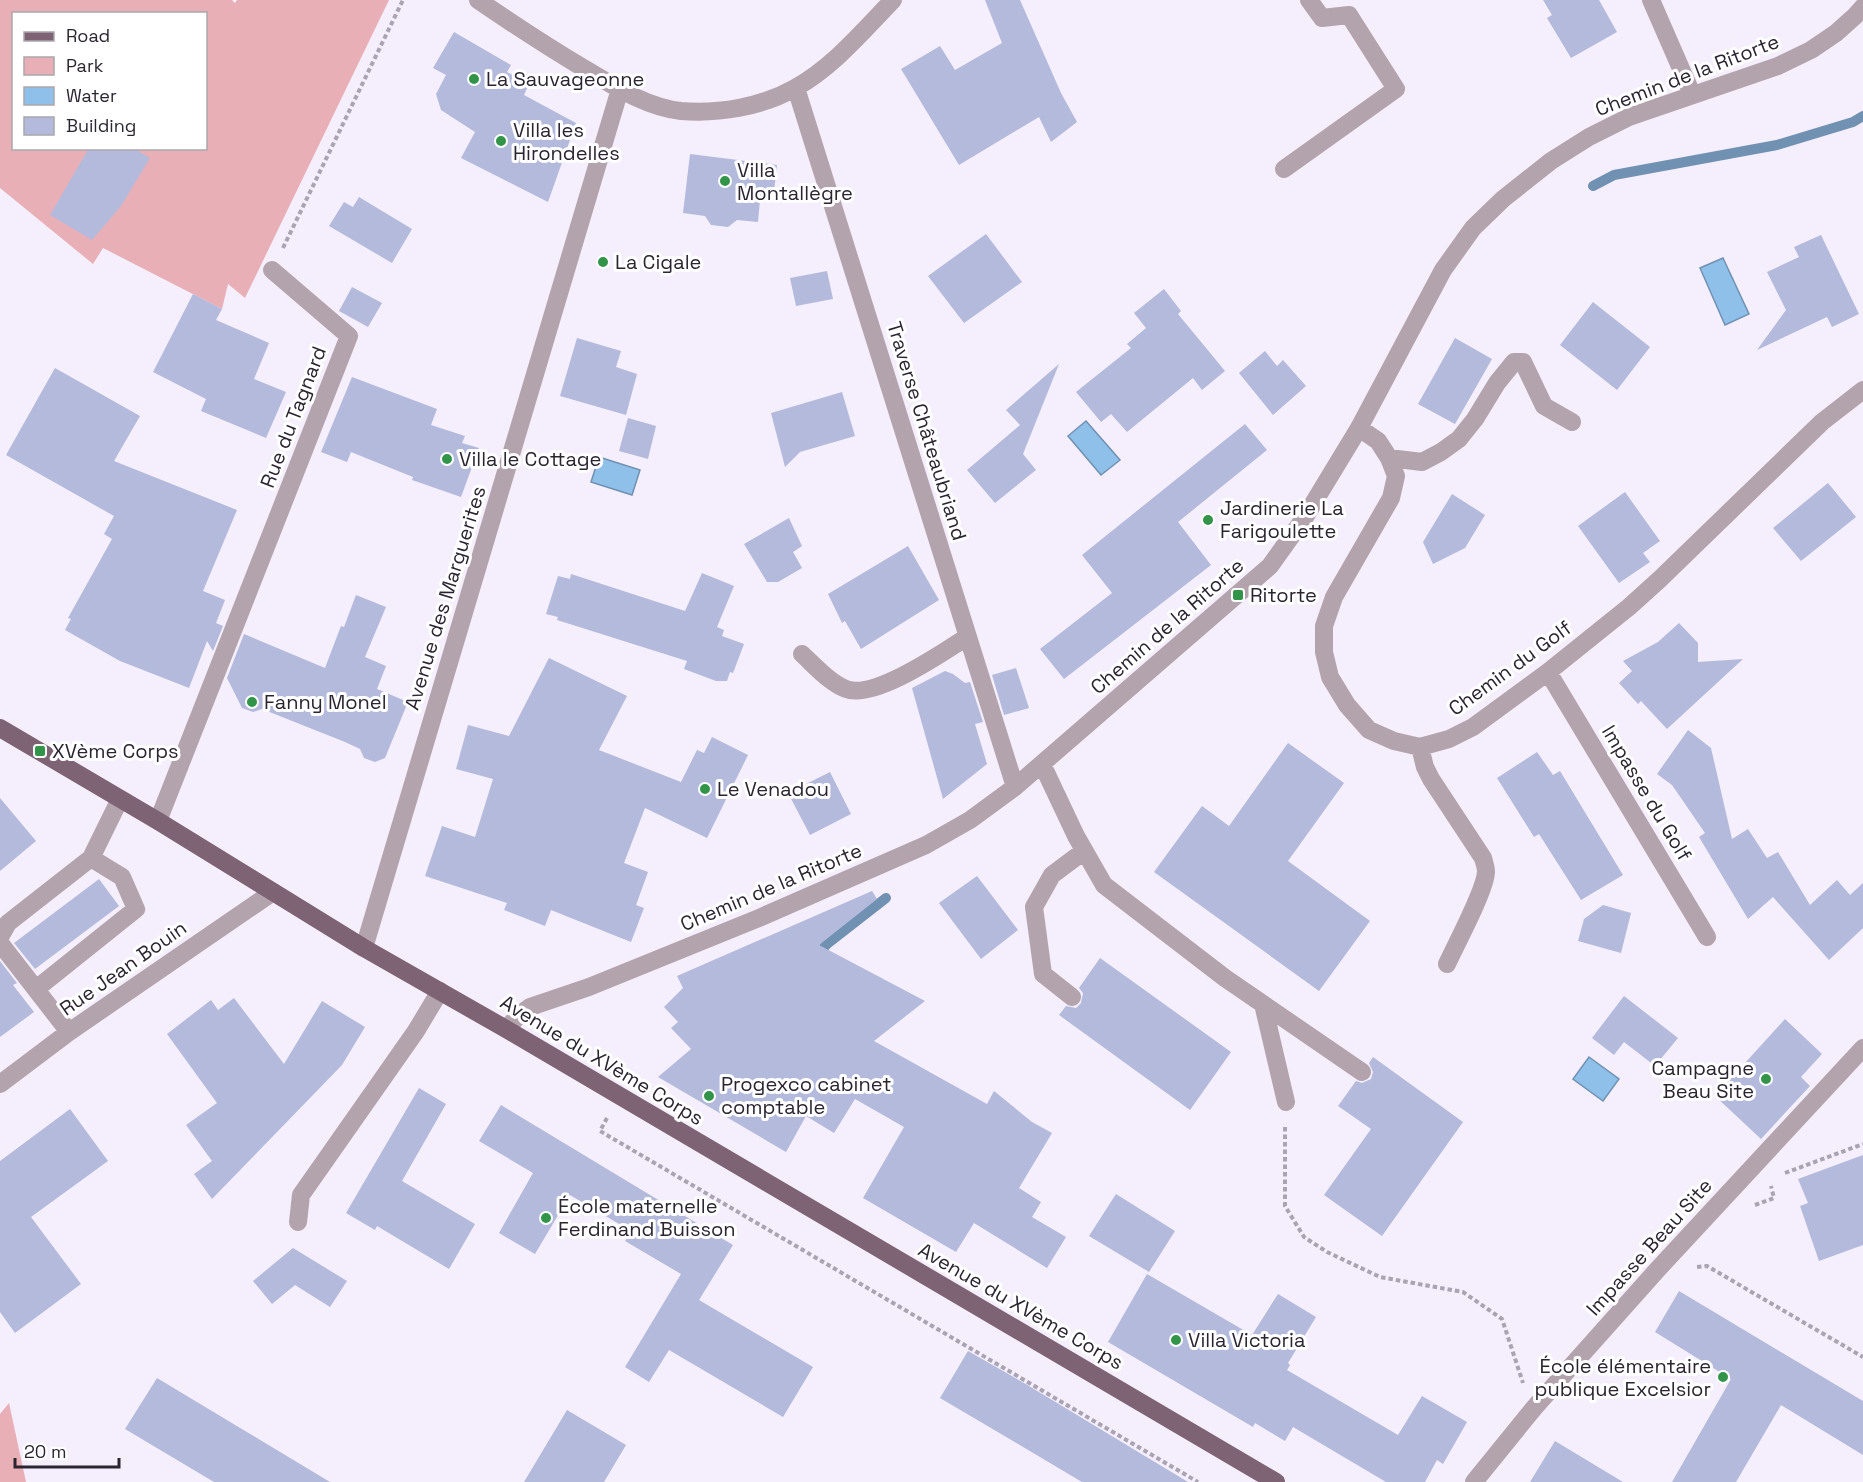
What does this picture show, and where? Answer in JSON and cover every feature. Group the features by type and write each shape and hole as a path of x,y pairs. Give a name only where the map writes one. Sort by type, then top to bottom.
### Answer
{"main road":[{"name":"Avenue du XVème Corps","path":"0,728 158,821 364,948 506,1029 1276,1482"}],"street":[{"path":"478,0 525,33 620,89 654,104 680,111 710,111 742,107 767,101 796,88 831,62 893,0"},
{"path":"1284,169 1396,88 1349,15 1322,18 1309,0"},
{"path":"1651,0 1692,94"},
{"name":"Chemin de la Ritorte","path":"506,1029 530,1007 589,987 759,918 926,845 970,820 1015,787 1270,566 1305,517 1359,428 1443,270 1473,228 1496,206 1551,161 1589,137 1629,117 1778,66 1811,51 1836,33 1863,7"},
{"name":"Traverse Châteaubriand","path":"796,88 1015,787"},
{"name":"Avenue des Marguerites","path":"364,948 620,89"},
{"name":"Rue du Tagnard","path":"158,821 349,336 272,270"},
{"path":"1359,428 1378,441 1389,458 1422,462 1459,439 1514,362 1523,362 1544,406 1572,422"},
{"name":"Chemin du Golf","path":"1389,458 1396,476 1391,498 1334,597 1324,626 1324,652 1330,677 1347,705 1369,730 1394,741 1420,747 1449,739 1473,727 1548,672 1629,607 1788,453 1822,422 1863,390"},
{"path":"802,654 825,676 847,689 872,689 901,676 967,637"},
{"name":"Impasse du Golf","path":"1548,672 1707,937"},
{"path":"1420,747 1431,779 1483,858 1486,870 1481,890 1447,964"},
{"path":"1042,764 1084,851 1104,885 1225,978 1362,1072"},
{"path":"0,937 8,923 91,858 120,799"},
{"path":"1072,997 1043,974 1034,907 1052,875 1084,851"},
{"path":"36,989 136,909 122,877 91,858"},
{"name":"Rue Jean Bouin","path":"0,1084 69,1032 273,892"},
{"path":"0,943 69,1032"},
{"path":"298,1222 301,1196 417,1031 440,991"},
{"path":"1263,1004 1286,1102"},
{"name":"Impasse Beau Site","path":"1474,1482 1534,1408 1658,1269 1863,1047"}],"path":[{"path":"272,270 404,0"},
{"path":"620,1097 600,1131 1198,1482"},
{"path":"1286,1102 1285,1206 1304,1238 1327,1252 1380,1277 1463,1292 1502,1319 1527,1397 1534,1408"},
{"path":"1779,1175 1863,1144"},
{"path":"1752,1206 1774,1198 1769,1179"},
{"path":"1658,1269 1707,1266 1863,1358"}],"green space":[{"path":"0,0 232,0 235,3 237,0 389,0 245,298 228,284 222,309 103,248 93,264 0,188"},
{"path":"9,1403 26,1482 0,1482 0,1414"}],"water":[{"path":"1723,258 1749,314 1725,325 1700,268"},
{"path":"1086,421 1120,460 1101,475 1068,436"},
{"path":"599,457 640,470 632,495 591,482"},
{"path":"1589,1057 1619,1079 1603,1101 1573,1079"}],"building":[{"path":"985,0 1020,0 1061,93 1077,122 1051,142 1039,117 959,165 901,69 940,46 955,70 1002,43"},
{"path":"1543,0 1599,0 1617,32 1571,58 1547,18 1552,15"},
{"path":"454,32 511,65 507,72 529,84 524,95 576,123 548,202 461,158 475,132 441,110 436,94 446,75 433,68"},
{"path":"88,150 136,150 150,158 121,206 92,240 50,215"},
{"name":"Villa Montallègre","path":"690,154 777,165 773,201 760,200 758,222 737,220 728,227 711,225 705,216 683,213"},
{"path":"359,197 412,229 392,263 329,226 344,202 353,207"},
{"path":"986,234 1022,282 964,323 928,276"},
{"path":"1821,235 1859,314 1832,327 1827,317 1757,350 1786,310 1767,272 1799,257 1794,247"},
{"path":"827,271 833,299 796,306 790,278"},
{"path":"352,287 382,303 368,327 339,311"},
{"path":"1164,289 1181,311 1178,314 1225,371 1202,390 1193,378 1127,432 1111,414 1101,422 1076,392 1131,348 1127,344 1146,328 1134,313"},
{"path":"193,294 222,309 216,320 269,343 254,379 286,392 266,438 201,411 206,399 153,372"},
{"path":"1593,302 1650,347 1617,390 1560,345"},
{"path":"577,338 621,351 616,367 637,374 626,415 560,396"},
{"path":"1455,338 1492,359 1455,424 1418,404"},
{"path":"1265,351 1277,366 1283,360 1306,386 1273,415 1239,373"},
{"path":"1059,364 1023,454 1036,470 995,503 967,470 1020,425 1006,410"},
{"path":"55,368 140,416 114,461 237,510 203,591 225,600 216,623 223,626 213,651 207,641 189,688 120,661 65,630 71,619 68,618 112,539 104,534 114,516 6,455"},
{"path":"352,377 437,409 431,425 465,436 462,443 479,448 461,497 412,480 413,477 351,452 347,462 321,452"},
{"path":"842,392 855,436 800,452 785,467 771,413"},
{"path":"628,418 656,426 648,459 619,451"},
{"path":"1245,424 1267,450 1178,522 1211,565 1064,679 1040,649 1112,593 1082,555"},
{"path":"1828,483 1856,517 1801,561 1773,528"},
{"path":"1625,492 1660,541 1643,553 1650,562 1619,583 1578,526"},
{"path":"1452,494 1485,515 1465,548 1433,564 1423,542"},
{"path":"789,518 802,546 793,552 802,568 778,582 767,582 744,544"},
{"path":"908,546 939,600 861,649 845,621 842,623 828,594"},
{"path":"702,573 734,586 717,627 724,630 722,636 744,644 733,673 730,672 727,681 716,681 684,669 687,661 557,620 558,617 546,614 558,576 570,579 571,574 685,611"},
{"path":"356,595 386,607 365,657 386,666 377,689 408,702 385,758 375,762 364,758 360,749 345,742 262,709 253,712 242,708 227,678 244,634 325,668"},
{"path":"1679,623 1698,643 1698,662 1743,659 1667,729 1641,701 1638,704 1619,683 1632,671 1623,661 1658,642"},
{"path":"549,658 627,696 599,750 681,782 697,750 704,753 712,737 748,755 707,838 645,808 624,863 648,872 636,905 644,908 631,942 551,910 545,926 504,910 507,903 425,876 442,826 475,837 493,779 456,769 468,725 509,736"},
{"path":"1016,668 1029,708 1004,715 992,675"},
{"path":"945,671 965,683 970,682 983,722 975,724 987,764 943,799 912,688"},
{"path":"1688,730 1711,748 1732,839 1748,829 1767,858 1778,852 1810,905 1837,880 1850,895 1863,883 1863,928 1829,960 1773,897 1748,919 1699,837 1705,833 1672,785 1657,774"},
{"path":"1288,743 1344,783 1288,861 1370,921 1319,991 1154,872 1202,806 1229,826"},
{"path":"1537,752 1553,775 1560,771 1623,875 1581,900 1539,834 1534,837 1497,778"},
{"path":"830,772 851,814 810,835 788,793"},
{"path":"0,798 36,841 0,871"},
{"path":"977,876 1018,930 981,959 939,903"},
{"path":"99,879 119,906 35,969 14,943"},
{"path":"872,891 877,899 819,945 925,1001 874,1041 987,1104 994,1091 1032,1122 1052,1133 1019,1188 1041,1202 1032,1217 1066,1237 1047,1268 974,1223 956,1252 863,1198 904,1127 855,1099 834,1133 806,1116 786,1152 658,1077 691,1049 671,1028 678,1022 664,1007 683,988 677,976"},
{"path":"1603,905 1631,913 1621,953 1578,941 1584,919"},
{"path":"1100,958 1231,1052 1190,1110 1059,1015 1066,1006 1076,1008 1081,1003 1083,993 1079,988"},
{"path":"0,961 17,983 13,985 34,1012 0,1037"},
{"path":"1624,996 1678,1038 1655,1066 1624,1042 1614,1055 1592,1038"},
{"path":"234,998 284,1064 322,1001 365,1027 342,1065 212,1199 194,1174 212,1161 186,1125 217,1103 167,1034 211,1000 218,1010"},
{"name":"Campagne Beau Site","path":"1785,1019 1822,1054 1801,1077 1810,1086 1761,1139 1715,1096"},
{"path":"1373,1057 1463,1122 1382,1236 1324,1195 1371,1129 1338,1106 1356,1081 1362,1083 1371,1079 1373,1072 1369,1063"},
{"path":"419,1088 446,1104 402,1181 475,1224 449,1269 377,1226 375,1230 346,1213"},
{"path":"501,1105 733,1245 699,1300 813,1367 783,1417 669,1350 649,1382 625,1367 681,1274 625,1241 631,1231 570,1195 535,1254 499,1233 533,1173 479,1141"},
{"path":"70,1109 108,1161 31,1217 81,1284 15,1333 0,1312 0,1161"},
{"path":"1863,1155 1863,1245 1819,1261 1800,1206 1808,1203 1798,1179"},
{"path":"1116,1194 1175,1231 1149,1272 1089,1236"},
{"path":"293,1248 347,1281 330,1307 295,1285 272,1304 253,1281"},
{"path":"1147,1274 1252,1335 1278,1294 1316,1317 1288,1363 1290,1365 1287,1370 1398,1435 1422,1396 1467,1422 1443,1464 1437,1460 1425,1482 1386,1482 1293,1427 1285,1441 1255,1423 1253,1427 1108,1342"},
{"path":"1679,1291 1863,1401 1863,1455 1781,1405 1736,1482 1672,1482 1731,1379 1655,1332"},
{"path":"968,1351 1188,1482 1082,1482 940,1398"},
{"path":"157,1378 330,1482 214,1482 125,1429"},
{"path":"567,1410 626,1445 604,1482 524,1482"},
{"path":"1555,1441 1623,1482 1530,1482"}],"waterway":[{"path":"1593,186 1614,175 1777,145 1853,122 1863,116"},
{"path":"815,957 827,944 886,898"}],"place":[{"name":"La Sauvageonne","path":"474,79"},
{"name":"Villa les Hirondelles","path":"501,141"},
{"name":"Villa Montallègre","path":"725,181"},
{"name":"La Cigale","path":"603,262"},
{"name":"Villa le Cottage","path":"447,459"},
{"name":"Jardinerie La Farigoulette","path":"1208,520"},
{"name":"Ritorte","path":"1238,595"},
{"name":"Fanny Monel","path":"252,702"},
{"name":"XVème Corps","path":"40,751"},
{"name":"Le Venadou","path":"705,789"},
{"name":"Campagne Beau Site","path":"1766,1079"},
{"name":"Progexco cabinet comptable","path":"709,1096"},
{"name":"École maternelle Ferdinand Buisson","path":"546,1218"},
{"name":"Villa Victoria","path":"1176,1340"},
{"name":"École élémentaire publique Excelsior","path":"1723,1377"}]}
